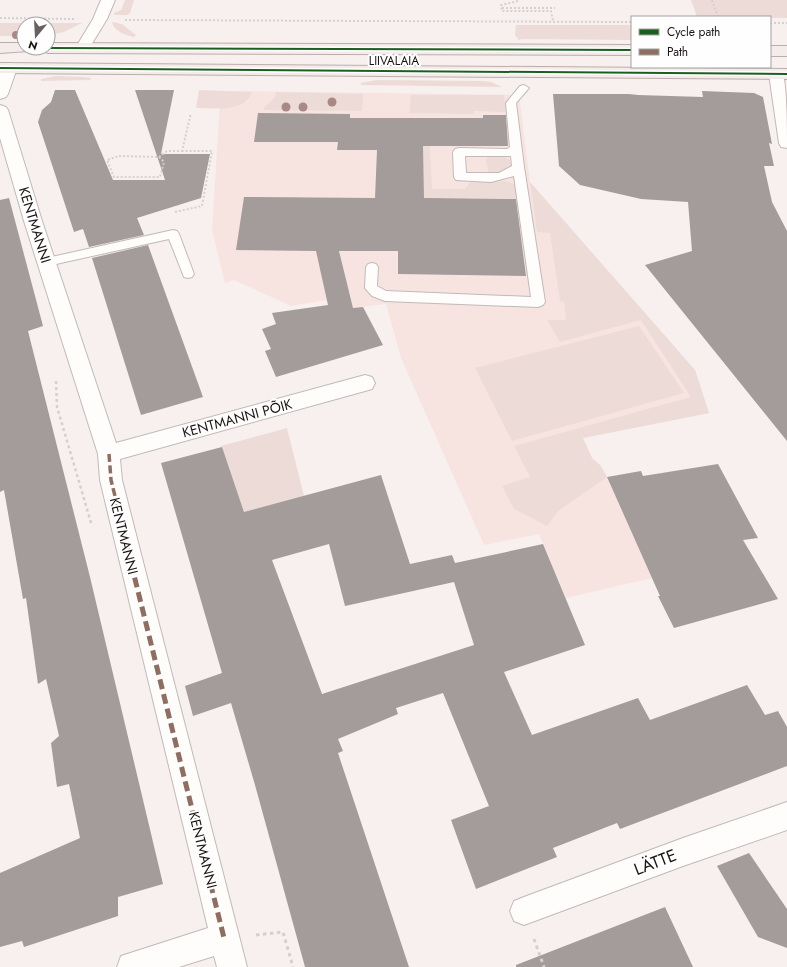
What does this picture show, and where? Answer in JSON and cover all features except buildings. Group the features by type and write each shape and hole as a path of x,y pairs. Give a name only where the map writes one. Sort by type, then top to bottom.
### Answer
{"main road":[{"path":"0,48 16,48"},
{"name":"LIIVALAIA","path":"56,48 631,50"},
{"path":"32,68 64,60 83,48"},
{"path":"771,51 787,51"},
{"name":"LIIVALAIA","path":"5,68 782,74"}],"street":[{"path":"83,48 100,19 108,0"},
{"path":"0,94 5,68"},
{"path":"782,74 787,143"},
{"name":"KENTMANNI","path":"0,110 109,454 110,480 232,967"},
{"name":"KENTMANNI PÕIK","path":"109,454 365,383"},
{"name":"LÄTTE","path":"524,911 683,852 787,816"},
{"path":"132,967 224,938"}],"lane":[{"path":"372,267 371,288 377,293 385,296 538,302 518,167 511,103 524,88"},
{"path":"516,148 509,153 458,152 460,177 506,176 514,172 518,167"},
{"path":"47,262 173,234 188,274"}],"path":[{"path":"712,0 718,16"},
{"path":"502,8 501,5 518,1"},
{"path":"502,8 555,8"},
{"path":"502,8 502,11 551,12 553,21"},
{"path":"0,18 77,19"},
{"path":"123,20 631,22"},
{"path":"771,23 787,23"},
{"path":"182,151 191,113"},
{"path":"159,157 164,162 160,177 114,177 107,160 119,156 159,157 167,151 212,151 202,206 171,213"},
{"path":"224,938 283,932 293,967"}],"shaded area":[{"path":"125,0 134,0 130,13 127,15 114,15 114,13 121,10"},
{"path":"691,0 787,0 787,18 771,18 771,16 697,16"},
{"path":"112,22 122,24 136,35 134,37 118,31"},
{"path":"0,23 16,23 16,36 0,36"},
{"path":"56,23 82,23 64,32 56,34"},
{"path":"516,25 631,25 631,40 519,40 515,35"},
{"path":"56,76 91,78 90,80 41,81 41,79"},
{"path":"377,80 483,81 491,82 502,87 361,85 361,83"},
{"path":"199,90 252,92 248,99 236,106 228,108 196,108"},
{"path":"237,91 519,95 530,182 695,370 709,413 583,438 592,458 601,466 607,477 652,578 566,598 539,534 484,545 401,358 386,304 353,308 347,284 324,288 327,300 291,306 234,280 225,283 212,230 220,100 235,99"},
{"path":"276,92 363,94 362,111 264,110 264,108 275,97"},
{"path":"411,95 504,95 506,112 474,111 474,114 409,113"},
{"path":"423,146 430,146 432,189 465,189 469,183 477,180 496,180 509,182 516,186 517,199 466,198 465,206 424,206"},
{"path":"490,156 509,159 511,165 509,170 499,174 489,173 486,162 487,157"},
{"path":"530,182 695,370 709,413 583,438 592,458 601,466 607,477 558,511 547,526 514,509 502,486 530,477 514,446 691,397 641,320 560,342 547,320 566,320 564,302 560,301 550,233 537,232"},
{"path":"639,326 684,393 512,441 475,368"},
{"path":"287,428 304,496 244,512 221,446"}],"marked path":[{"path":"109,454 111,480 224,938"}],"cycle path":[{"path":"56,48 631,50"},
{"path":"0,68 787,74"}]}
